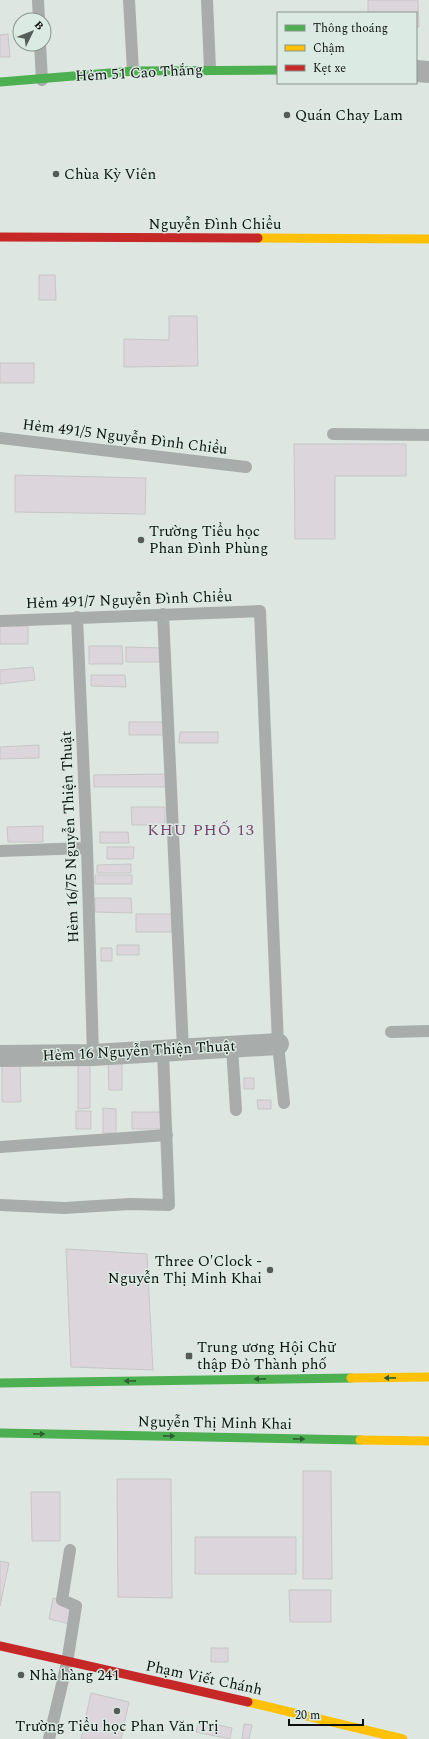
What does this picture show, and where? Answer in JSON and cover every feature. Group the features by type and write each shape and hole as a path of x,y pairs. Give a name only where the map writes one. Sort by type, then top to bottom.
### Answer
{"main road":[{"name":"Hẻm 51 Cao Thắng","path":"0,82 42,80 133,71 210,69 277,70"},
{"name":"Nguyễn Đình Chiểu","path":"0,237 429,239"},
{"path":"0,1383 429,1377"},
{"name":"Nguyễn Thị Minh Khai","path":"0,1433 429,1441"},
{"name":"Phạm Viết Chánh","path":"0,1646 67,1663 293,1712 403,1739"}],"street":[{"path":"417,71 429,72"},
{"name":"Hẻm 16 Nguyễn Thiện Thuật","path":"0,1056 93,1055 278,1044"}],"lane":[{"path":"38,0 39,12"},
{"path":"129,0 133,71"},
{"path":"207,0 210,69"},
{"path":"40,52 42,80"},
{"path":"333,434 429,435"},
{"name":"Hẻm 491/5 Nguyễn Ðình Chiểu","path":"0,438 246,468"},
{"name":"Hẻm 491/7 Nguyễn Ðình Chiểu","path":"0,621 260,611 278,1044"},
{"path":"0,1205 64,1208 130,1204 169,1205 167,1135 173,1050 163,614"},
{"name":"Hẻm 16/75 Nguyễn Thiện Thuật","path":"77,617 87,848 93,1055"},
{"path":"0,851 87,848"},
{"path":"391,1032 429,1031"},
{"path":"278,1044 284,1103"},
{"path":"232,1047 236,1110"},
{"path":"0,1147 167,1135"},
{"path":"50,1739 67,1663 76,1606 62,1600 70,1550"}],"building":[{"path":"368,0 418,0 419,27 417,27 417,12 368,12"},
{"path":"8,34 10,57 0,57 0,35"},
{"path":"39,275 55,275 56,300 39,300"},
{"path":"169,316 197,316 198,366 124,367 124,339 169,340"},
{"path":"0,363 34,363 34,383 0,383"},
{"path":"294,444 406,444 406,476 335,476 335,539 295,539"},
{"path":"15,475 146,478 145,514 15,512"},
{"path":"0,626 28,626 28,644 0,644"},
{"path":"89,646 122,646 123,664 89,664"},
{"path":"126,647 163,648 163,662 126,662"},
{"path":"33,667 35,680 0,684 0,670"},
{"path":"91,675 125,675 126,687 91,686"},
{"path":"129,722 164,722 164,735 129,735"},
{"path":"180,732 218,732 218,743 179,743"},
{"path":"39,745 39,758 0,759 0,747"},
{"path":"167,774 167,787 94,787 94,775"},
{"path":"131,807 165,807 165,825 132,825"},
{"path":"43,826 43,842 8,842 7,827"},
{"path":"100,832 128,832 129,843 100,843"},
{"path":"107,847 134,847 133,859 107,859"},
{"path":"131,864 131,873 97,873 97,865"},
{"path":"95,875 132,875 132,884 95,884"},
{"path":"95,898 131,898 132,913 95,912"},
{"path":"136,914 172,914 172,932 136,932"},
{"path":"117,945 139,945 139,955 117,955"},
{"path":"101,948 112,948 112,961 101,961"},
{"path":"78,1060 90,1060 90,1108 78,1109"},
{"path":"2,1062 20,1062 21,1102 2,1102"},
{"path":"108,1062 122,1062 122,1090 109,1090"},
{"path":"244,1078 254,1078 254,1089 244,1089"},
{"path":"257,1100 271,1100 271,1109 258,1109"},
{"path":"103,1108 116,1109 116,1133 103,1133"},
{"path":"76,1111 91,1111 91,1129 76,1129"},
{"path":"132,1112 161,1112 161,1129 132,1129"},
{"path":"66,1249 147,1254 153,1370 71,1367"},
{"path":"303,1471 331,1471 332,1579 303,1579"},
{"path":"117,1479 171,1479 172,1598 118,1597"},
{"path":"31,1492 60,1492 60,1541 32,1541"},
{"path":"195,1537 296,1537 296,1574 195,1574"},
{"path":"0,1561 9,1563 0,1606"},
{"path":"289,1590 331,1590 331,1622 290,1622"},
{"path":"53,1598 74,1603 70,1624 49,1619"},
{"path":"211,1648 228,1648 228,1662 211,1662"},
{"path":"91,1693 129,1702 121,1739 81,1739"},
{"path":"199,1721 232,1728 230,1739 196,1732"},
{"path":"244,1724 252,1725 249,1739 242,1739"}],"traffic: fast":[{"path":"0,82 134,71 277,70"},
{"path":"0,1383 351,1378"},
{"path":"0,1433 360,1440"}],"traffic: slow":[{"path":"258,238 429,239"},
{"path":"351,1378 429,1377"},
{"path":"360,1440 429,1441"},
{"path":"248,1702 403,1739"}],"traffic: jam":[{"path":"0,237 258,238"},
{"path":"0,1646 248,1702"}],"place":[{"name":"Quán Chay Lam","path":"287,115"},
{"name":"Chùa Kỳ Viên","path":"56,174"},
{"name":"Trường Tiểu học Phan Đình Phùng","path":"141,540"},
{"name":"Three O'Clock - Nguyễn Thị Minh Khai","path":"270,1270"},
{"name":"Trung ương Hội Chữ thập Đỏ Thành phố","path":"189,1356"},
{"name":"Nhà hàng 241","path":"21,1675"},
{"name":"Trường Tiểu học Phan Văn Trị","path":"117,1711"}],"district":[{"name":"KHU PHỐ 13","path":"201,830"}]}
